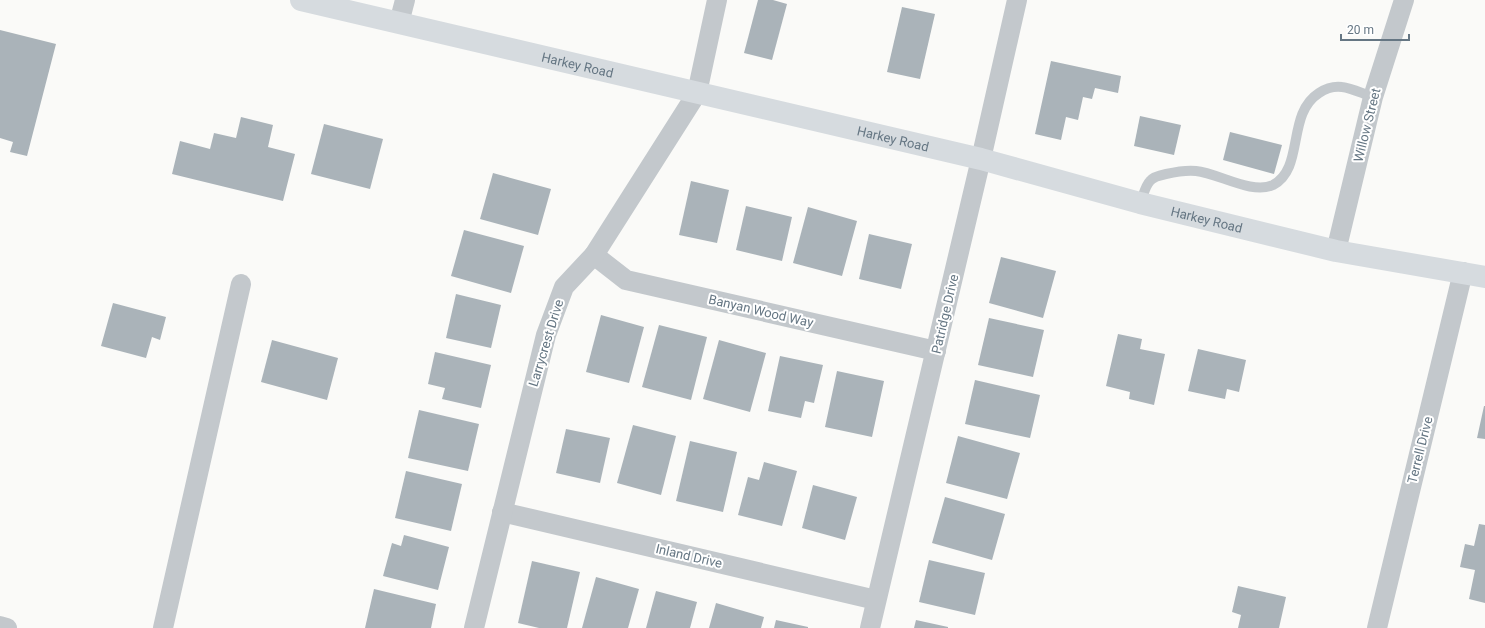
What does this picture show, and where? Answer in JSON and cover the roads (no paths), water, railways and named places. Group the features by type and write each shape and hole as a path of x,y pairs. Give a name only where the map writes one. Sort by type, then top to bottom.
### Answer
{"street":[{"name":"Harkey Road","path":"301,0 982,159 1140,203 1336,251 1485,277"},
{"path":"399,23 405,0"},
{"name":"Larrycrest Drive","path":"474,628 546,335 564,287 594,255 697,93 717,0"},
{"name":"Patridge Drive","path":"870,628 982,159 1017,0"},
{"name":"Willow Street","path":"1336,251 1373,97 1404,0"},
{"name":"Banyan Wood Way","path":"594,255 626,280 936,351"},
{"name":"Terrell Drive","path":"1377,628 1463,272"},
{"path":"163,628 241,284"},
{"name":"Inland Drive","path":"502,512 876,600"},
{"path":"0,626 7,628"}],"lane":[{"path":"1140,203 1150,181 1158,176 1171,173 1196,171 1256,187 1273,185 1283,176 1289,167 1301,116 1312,97 1322,91 1334,87 1342,87 1373,97"}]}
